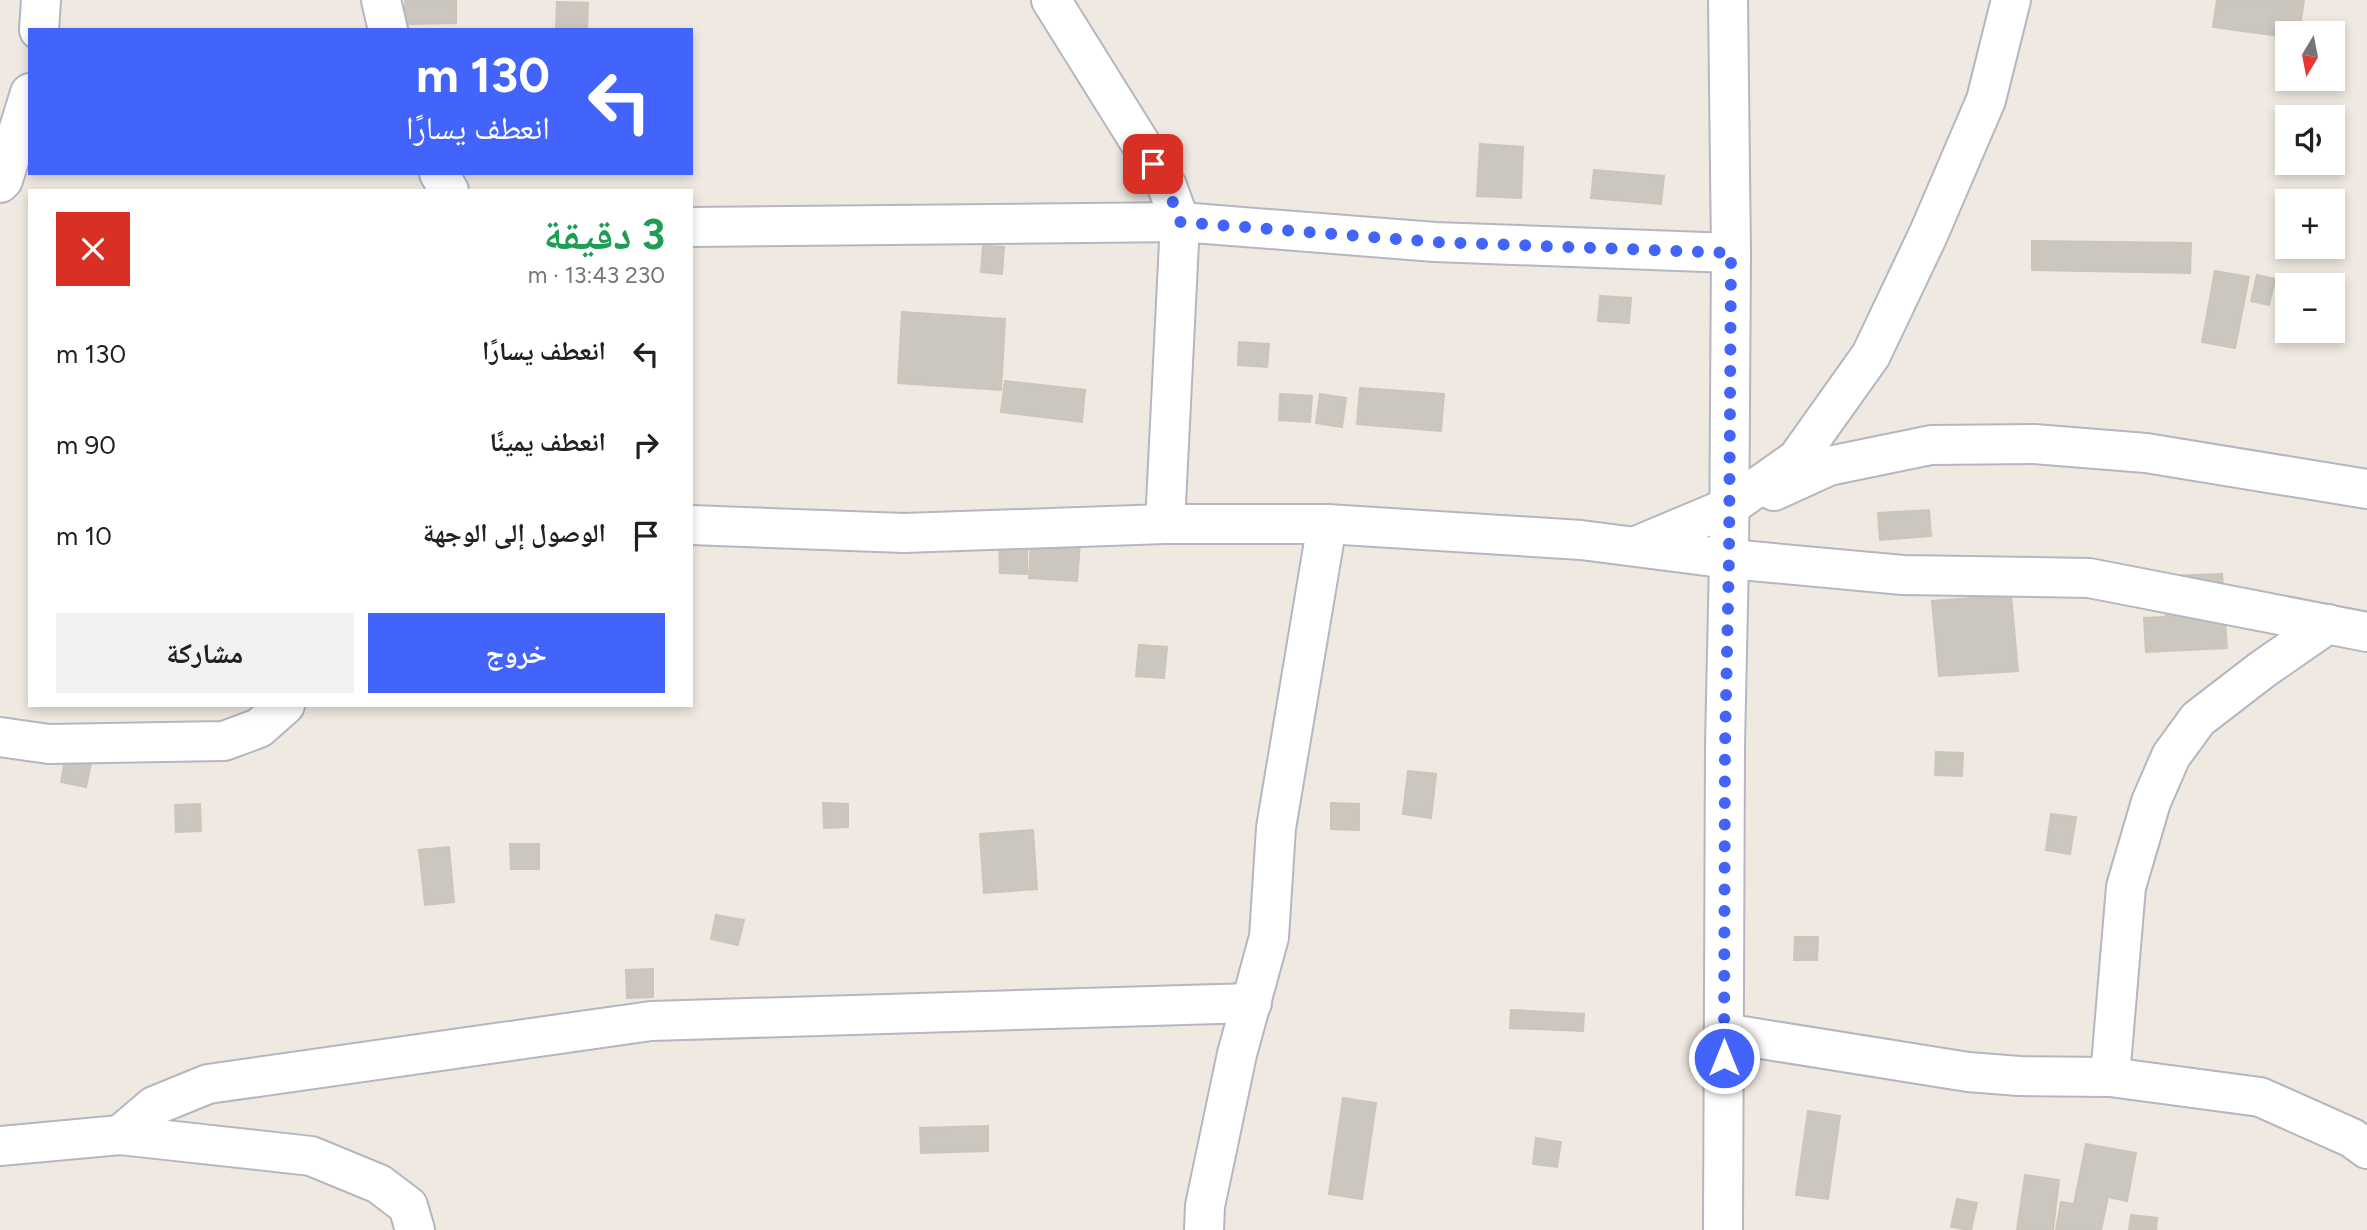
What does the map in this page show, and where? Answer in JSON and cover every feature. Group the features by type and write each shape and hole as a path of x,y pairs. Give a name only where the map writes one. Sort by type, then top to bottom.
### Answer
{"street":[{"path":"38,28 41,0"},
{"path":"381,0 388,28"},
{"path":"1051,0 1167,186 1180,222 1165,524"},
{"path":"1723,1230 1725,746 1730,507 1728,0"},
{"path":"1730,507 1797,459 1871,355 1928,234 1986,100 2011,0"},
{"path":"0,183 28,99"},
{"path":"693,227 1180,222 1435,242 1731,253"},
{"path":"1635,547 1730,507 1766,495 1829,466 1931,445 2034,444 2147,453 2367,489"},
{"path":"693,525 904,533 1165,524 1327,524 1581,540 1903,575 2089,578 2367,632"},
{"path":"1205,1230 1205,1206 1237,1054 1269,937 1276,828 1327,524"},
{"path":"2110,1077 2126,887 2151,802 2171,756 2198,719 2263,668 2328,624"},
{"path":"0,737 49,744 224,741 259,728 283,707"},
{"path":"120,1135 154,1106 208,1084 651,1021 1252,1003"},
{"path":"1724,1033 1968,1072 2019,1076 2110,1077 2259,1097 2352,1138 2367,1149"},
{"path":"0,1146 120,1135 311,1156 379,1184 408,1206 415,1230"}],"building":[{"path":"405,0 456,0 456,23 405,24"},
{"path":"2217,0 2304,0 2301,21 2275,21 2275,35 2213,27"},
{"path":"557,2 588,3 587,28 556,28"},
{"path":"1480,144 1523,147 1521,198 1477,196"},
{"path":"1594,170 1664,176 1661,204 1591,198"},
{"path":"2032,241 2191,243 2190,273 2032,270"},
{"path":"983,246 1004,247 1002,274 981,272"},
{"path":"2215,271 2249,277 2235,348 2202,342"},
{"path":"2257,275 2275,279 2269,305 2251,301"},
{"path":"1600,296 1631,298 1629,323 1598,321"},
{"path":"902,312 1005,319 1001,390 898,383"},
{"path":"1239,342 1269,344 1267,367 1238,365"},
{"path":"1005,381 1085,390 1082,422 1001,412"},
{"path":"1360,388 1444,394 1441,431 1357,424"},
{"path":"1280,394 1312,396 1310,422 1279,420"},
{"path":"1320,394 1346,398 1342,427 1316,423"},
{"path":"1929,510 1931,536 1880,540 1878,513"},
{"path":"1031,539 1080,542 1077,581 1029,578"},
{"path":"999,541 1027,541 1027,574 1000,573"},
{"path":"2222,574 2227,648 2146,652 2144,618 2166,617 2164,576"},
{"path":"2011,595 2018,671 1939,676 1932,601"},
{"path":"1139,645 1167,647 1164,678 1136,676"},
{"path":"1936,752 1963,753 1962,776 1935,775"},
{"path":"65,759 91,764 86,787 61,782"},
{"path":"1408,771 1436,774 1431,818 1403,814"},
{"path":"823,803 848,804 848,827 824,828"},
{"path":"1331,803 1359,804 1359,830 1331,829"},
{"path":"200,804 201,831 176,832 175,805"},
{"path":"2051,814 2076,817 2070,854 2046,850"},
{"path":"1033,830 1037,889 984,893 980,834"},
{"path":"510,844 539,844 539,869 511,869"},
{"path":"449,847 454,902 425,905 419,850"},
{"path":"716,915 744,920 738,945 711,939"},
{"path":"1795,937 1818,937 1817,960 1794,960"},
{"path":"653,969 653,997 627,998 626,970"},
{"path":"1511,1010 1584,1014 1583,1031 1510,1028"},
{"path":"1343,1098 1376,1103 1362,1199 1329,1194"},
{"path":"1808,1111 1840,1116 1828,1199 1796,1195"},
{"path":"988,1126 988,1151 921,1153 920,1128"},
{"path":"1536,1138 1561,1142 1557,1167 1533,1164"},
{"path":"2086,1144 2136,1153 2127,1201 2108,1197 2101,1230 2056,1230 2061,1202 2074,1204"},
{"path":"2025,1175 2059,1180 2053,1230 2017,1230"},
{"path":"1957,1199 1977,1203 1971,1230 1951,1227"},
{"path":"2131,1215 2157,1218 2156,1230 2129,1230"}],"route":[{"path":"1153,164 1167,186 1180,222 1435,242 1731,253 1724,1058"}]}
